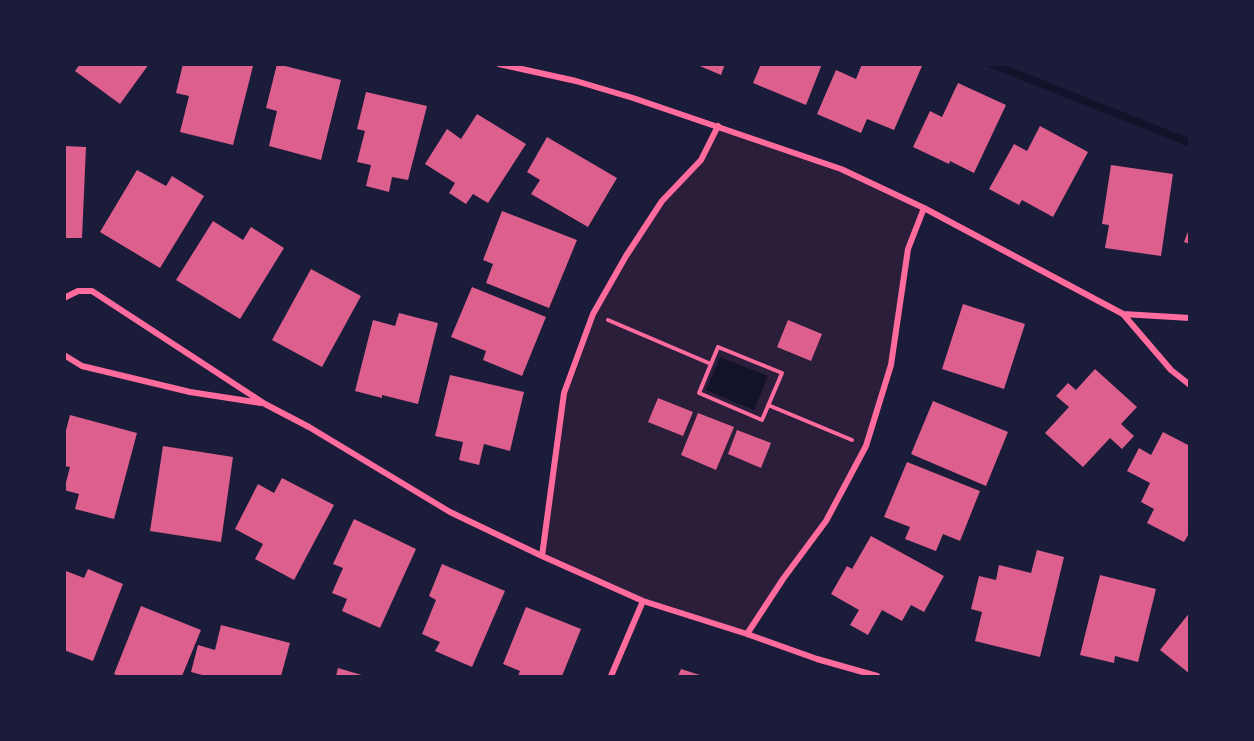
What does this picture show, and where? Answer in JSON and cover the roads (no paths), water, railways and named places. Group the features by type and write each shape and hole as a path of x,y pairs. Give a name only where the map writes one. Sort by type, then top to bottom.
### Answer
{"street":[{"path":"500,64 576,81 718,126 841,169 924,208 1123,314 1171,370 1190,385"},
{"path":"542,556 564,393 593,314 626,256 662,201 702,160 718,126"},
{"path":"747,634 783,579 826,521 866,446 891,365 908,249 924,208"},
{"path":"64,298 78,291 92,291 204,362 265,404 309,427 450,512 542,556 643,600 817,659 877,676"},
{"path":"1123,314 1190,318"},
{"path":"64,355 82,366 190,392 265,404"},
{"path":"611,676 643,600"}],"waterway":[{"path":"992,64 1190,143"}]}
